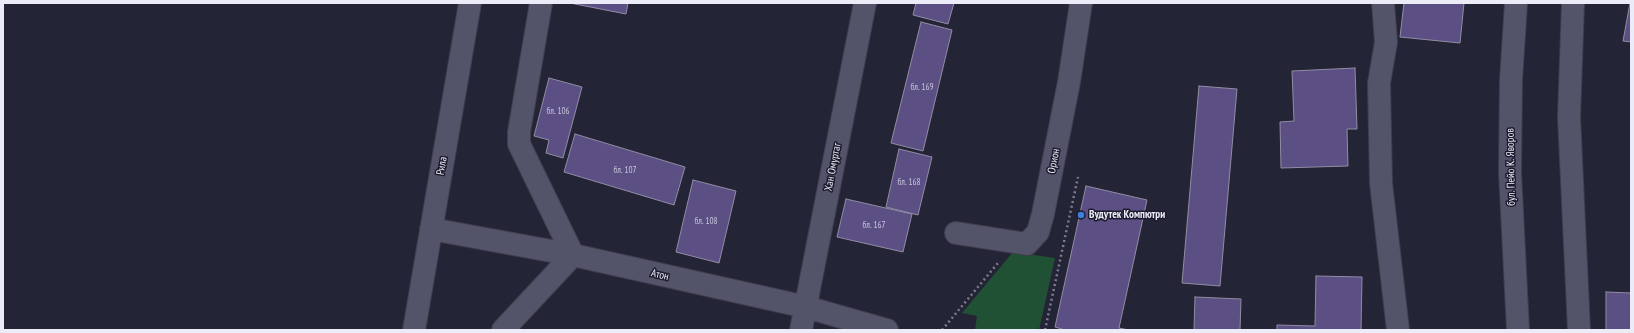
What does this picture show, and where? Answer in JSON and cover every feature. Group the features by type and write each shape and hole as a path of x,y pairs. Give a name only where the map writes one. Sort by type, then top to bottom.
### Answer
{"street":[{"name":"Рила","path":"414,330 470,3"},
{"path":"502,330 573,256 520,144 519,132 541,3"},
{"name":"Хан Омуртаг","path":"801,330 865,3"},
{"name":"Орион","path":"956,233 1027,244 1038,232 1044,214 1069,82 1081,3"},
{"path":"1383,3 1386,42 1379,83 1381,182 1398,330"},
{"name":"бул. Пейо К. Яворов","path":"1516,3 1511,80 1510,172 1518,330"},
{"path":"1573,3 1569,117 1578,330"},
{"name":"Атон","path":"431,229 573,256 806,307 887,330"}],"path":[{"path":"1045,330 1078,177"},
{"path":"942,330 1016,242"}],"green space":[{"path":"1013,252 1055,258 1039,330 975,330 977,316 962,313"}],"building":[{"path":"570,3 628,3 626,14"},
{"path":"916,3 954,3 948,24 913,15"},
{"path":"1404,3 1464,3 1460,43 1400,37"},
{"path":"1631,3 1631,42 1623,41"},
{"path":"921,22 952,30 923,151 891,143"},
{"path":"1355,68 1357,129 1347,129 1348,166 1281,168 1280,122 1294,121 1292,71"},
{"path":"549,78 582,87 563,158 546,153 549,140 534,136"},
{"path":"1199,86 1237,89 1220,286 1182,283"},
{"path":"575,134 685,167 674,205 564,172"},
{"path":"899,149 932,157 918,215 886,207"},
{"path":"693,180 736,191 719,263 676,252"},
{"path":"1086,186 1147,200 1119,328 1129,330 1065,330 1055,327"},
{"path":"846,199 912,214 903,252 837,237"},
{"path":"1316,276 1362,277 1361,330 1277,330 1277,325 1315,326"},
{"path":"1606,292 1631,293 1631,330 1606,330"},
{"path":"1195,297 1241,299 1240,330 1194,330"}],"place":[{"name":"Вудутек Компютри","path":"1081,215"}]}
